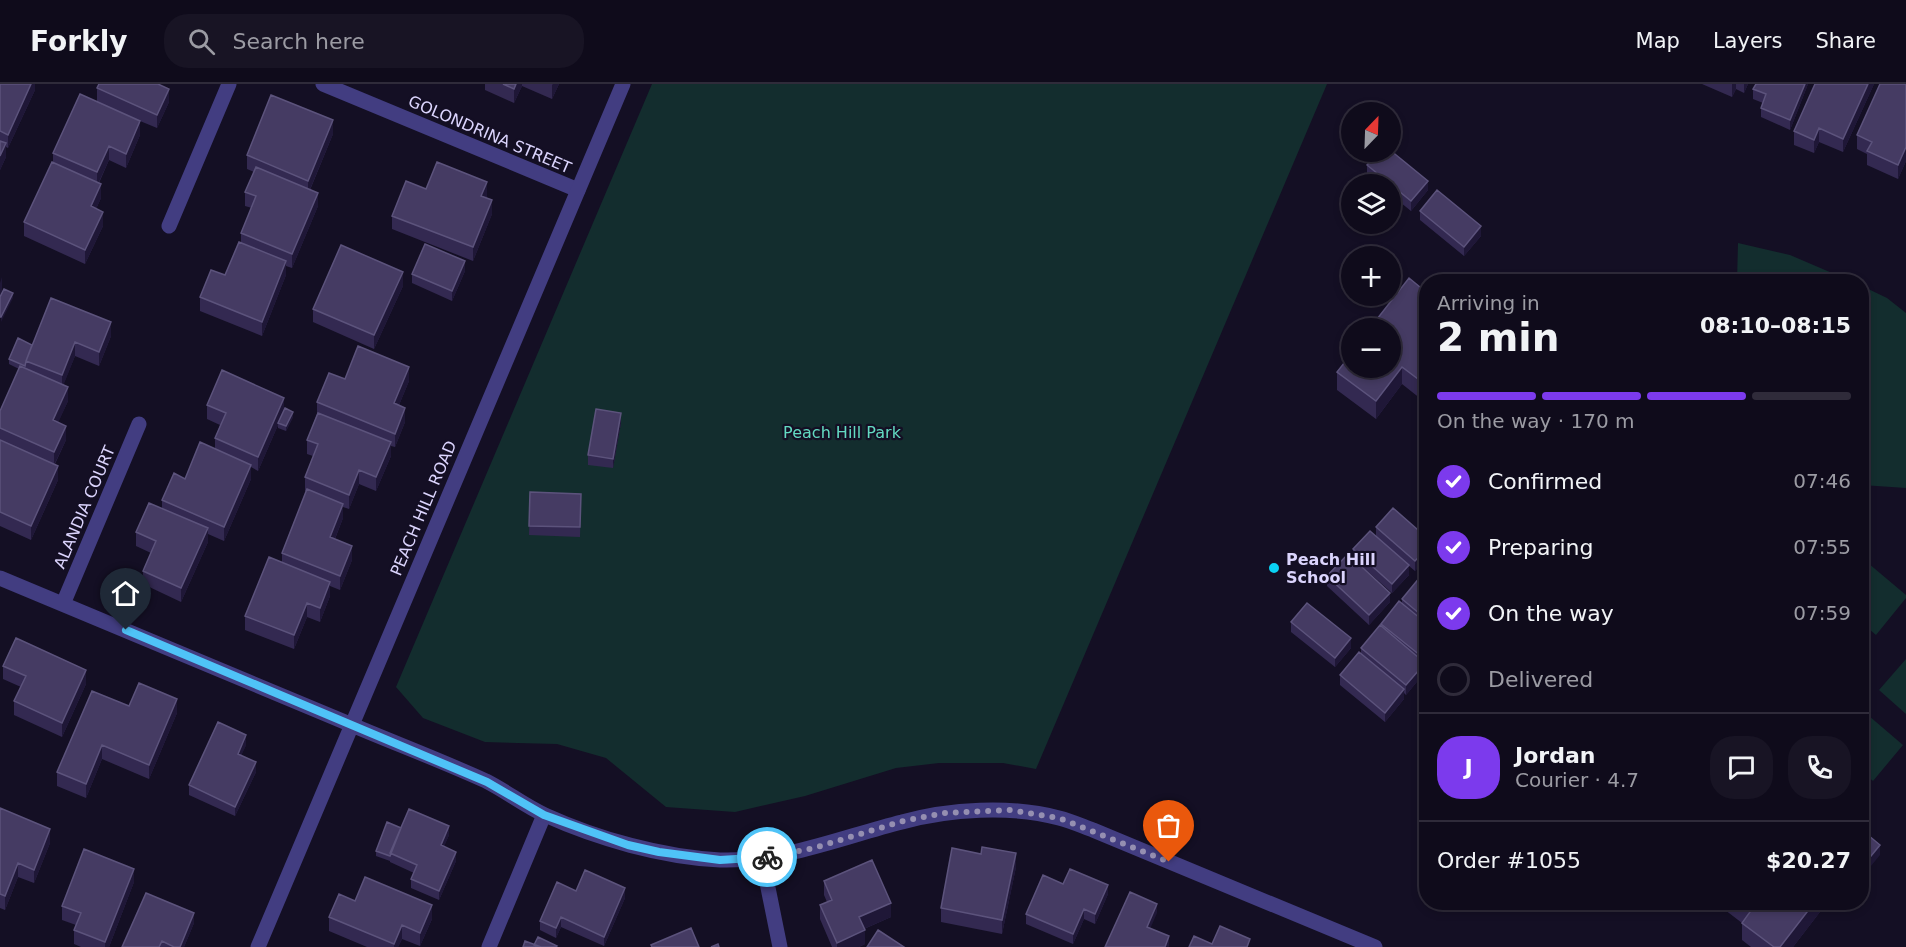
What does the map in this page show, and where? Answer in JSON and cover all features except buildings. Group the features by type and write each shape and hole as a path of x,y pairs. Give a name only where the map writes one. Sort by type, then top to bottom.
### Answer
{"street":[{"path":"169,226 229,84"},
{"name":"GOLONDRINA STREET","path":"322,84 578,190"},
{"name":"PEACH HILL ROAD","path":"258,947 623,84"},
{"name":"ALANDIA COURT","path":"63,604 139,424"},
{"path":"0,578 487,782 544,815 628,845 659,852 720,860 762,858 814,848 903,821 944,813 1010,810 1059,818 1093,830 1374,947"},
{"path":"489,947 544,815"},
{"path":"762,858 780,947"}],"green space":[{"name":"Peach Hill Park","path":"652,84 1327,84 1036,769 1003,763 939,763 896,768 805,796 735,812 666,807 606,758 557,744 485,742 423,718 396,687"},
{"path":"1738,243 1790,255 1834,274 1737,274"},
{"path":"1869,289 1887,298 1906,313 1906,488 1869,485"},
{"path":"1869,564 1906,595 1876,635 1869,629"},
{"path":"1906,659 1906,714 1879,690"},
{"path":"1869,716 1903,745 1873,781 1869,777"}],"way so far":[{"path":"767,857 814,848 903,821 944,813 1010,810 1059,818 1169,862"}],"place":[{"name":"Peach Hill School","path":"1274,568"}],"route":[{"path":"126,630 487,782 544,815 628,845 659,852 720,860 767,857"}]}
